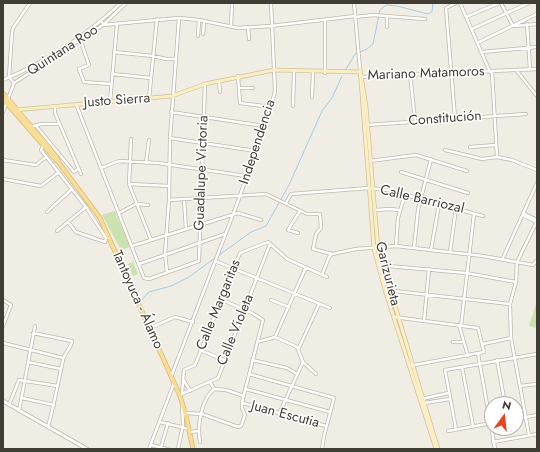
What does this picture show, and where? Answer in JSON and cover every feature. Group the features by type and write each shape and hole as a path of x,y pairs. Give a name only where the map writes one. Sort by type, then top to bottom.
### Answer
{"main road":[{"name":"Justo Sierra","path":"15,110 172,96 205,84 238,76 274,70 325,73 360,71"},
{"name":"Garizurieta","path":"360,71 373,189 376,249 414,365 421,399"},
{"path":"3,93 8,101"},
{"path":"3,99 8,101"},
{"name":"Tantoyuca - Álamo","path":"8,101 59,163 100,218 141,306 174,383 181,395 193,449"},
{"name":"Garizurieta","path":"369,161 369,188 378,265 437,449"}],"street":[{"path":"14,83 9,77 13,28 30,3"},
{"name":"Quintana Roo","path":"3,80 45,58 102,23 121,3"},
{"name":"Quintana Roo","path":"3,112 14,83 80,39 126,3"},
{"path":"231,26 232,3"},
{"name":"Independencia","path":"172,377 218,252 234,214 271,107 275,91 271,26 272,3"},
{"name":"Garizurieta","path":"354,3 360,71"},
{"path":"455,118 446,8 456,3"},
{"path":"460,3 479,42 491,72 498,156"},
{"path":"466,17 500,3 513,26"},
{"path":"472,29 529,3"},
{"path":"479,42 537,14"},
{"path":"102,23 117,24 156,19 179,18 231,26 248,27 271,26 373,15 425,19"},
{"path":"387,16 387,26"},
{"path":"76,104 144,278 148,279 167,272 165,254 169,200 171,112 179,18"},
{"path":"149,99 156,19"},
{"path":"198,36 199,20"},
{"path":"324,20 325,73"},
{"path":"203,34 204,21"},
{"path":"110,102 117,24"},
{"path":"527,24 530,69"},
{"path":"513,26 537,24"},
{"path":"248,27 249,39"},
{"path":"80,39 89,64 79,69 84,82 111,84"},
{"path":"482,52 537,47"},
{"path":"114,52 176,59"},
{"name":"Mariano Matamoros","path":"361,77 537,69"},
{"path":"516,70 537,96"},
{"path":"293,106 294,72"},
{"path":"312,72 312,97"},
{"path":"112,74 151,78"},
{"path":"410,74 415,120"},
{"path":"238,76 240,103 271,107"},
{"path":"219,81 220,92"},
{"name":"Guadalupe Victoria","path":"167,272 198,262 202,198 205,84"},
{"path":"239,88 253,88"},
{"path":"55,106 55,113 59,124 81,174"},
{"path":"171,112 264,126"},
{"name":"Constitución","path":"366,125 415,120 526,114"},
{"path":"29,128 59,124"},
{"path":"36,126 74,172 78,169"},
{"path":"170,138 256,151"},
{"path":"131,139 129,184 151,240"},
{"path":"146,163 149,140"},
{"path":"44,145 41,150 86,207 106,238 105,242 76,232 68,222"},
{"path":"470,147 496,145"},
{"path":"445,150 455,151 482,159 498,156 537,170"},
{"path":"369,161 413,155 467,171"},
{"path":"3,160 36,165 46,157"},
{"path":"414,248 418,210 422,199 430,159"},
{"path":"101,168 119,161 170,164 246,176"},
{"path":"3,179 41,186 59,172"},
{"path":"401,172 468,193"},
{"path":"502,260 537,183"},
{"path":"129,184 169,186"},
{"name":"Calle Barriozal","path":"285,202 290,196 369,188 405,194 483,216"},
{"path":"47,212 72,189"},
{"path":"169,200 266,194 307,214 319,213 321,228 316,234 313,249 332,254 360,249 376,249 396,246 450,252 535,265 537,260"},
{"path":"396,246 399,210 405,194"},
{"path":"184,198 186,229"},
{"path":"119,213 136,204 148,205"},
{"path":"431,250 439,204"},
{"path":"57,231 86,207"},
{"path":"374,210 391,208 399,210"},
{"path":"450,252 456,208"},
{"path":"298,233 288,230 300,211"},
{"path":"132,246 234,214 242,213 261,220"},
{"path":"468,356 460,325 474,214"},
{"path":"522,214 537,221 517,262 516,282 510,304 514,358 529,435"},
{"path":"139,264 225,234"},
{"path":"269,243 287,259 327,277"},
{"name":"Calle Margaritas","path":"183,379 184,370 195,365 220,299 240,253 269,243"},
{"name":"Calle Violeta","path":"181,395 218,378 245,310 269,243"},
{"path":"322,275 332,254"},
{"path":"215,260 330,308"},
{"path":"378,265 429,269 516,282"},
{"path":"274,337 306,267"},
{"path":"424,321 429,269"},
{"path":"385,290 426,296 510,304"},
{"path":"185,413 202,414 215,418 221,423 240,427 245,415 242,408 244,396 263,320 220,299"},
{"path":"3,300 11,305 3,326"},
{"path":"271,300 289,307"},
{"path":"298,350 320,304"},
{"path":"150,328 175,317 192,322"},
{"path":"394,317 477,327 485,351 478,354 410,366"},
{"path":"19,412 35,326"},
{"path":"33,333 70,340 71,346 63,358 48,427"},
{"path":"257,342 274,337 294,346 298,350 303,362 316,374"},
{"path":"483,344 512,338"},
{"path":"453,342 464,342"},
{"path":"3,343 30,351 63,358"},
{"path":"200,350 224,360"},
{"path":"478,354 486,396"},
{"path":"456,429 448,393 445,370 537,354"},
{"path":"252,360 287,368 297,374"},
{"path":"497,360 504,396"},
{"path":"28,362 61,369"},
{"path":"279,414 303,362"},
{"path":"462,367 473,426"},
{"path":"249,374 334,398 326,426 322,449"},
{"path":"183,379 190,391"},
{"path":"181,395 183,379"},
{"path":"9,405 19,380 58,386"},
{"path":"210,382 214,389"},
{"path":"149,449 174,383"},
{"path":"520,386 537,384"},
{"path":"200,442 198,431 206,397 214,389 226,390 244,396"},
{"path":"246,389 330,412"},
{"path":"421,399 448,393"},
{"path":"22,398 54,405"},
{"path":"423,404 450,399"},
{"path":"3,401 19,412 88,449"},
{"name":"Juan Escutia","path":"243,403 326,426"},
{"path":"178,449 182,428 182,404"},
{"path":"526,417 537,415"},
{"path":"160,422 190,431 198,431"},
{"path":"161,447 168,424"},
{"path":"448,431 484,424"},
{"path":"493,442 537,434"},
{"path":"492,436 494,449"},
{"path":"151,445 167,449"}],"green space":[{"path":"115,211 130,247 121,250 102,215"},
{"path":"133,262 138,274 133,276 128,264"},
{"path":"537,301 537,328 529,326"}],"waterway":[{"path":"345,71 355,54 367,49 373,44 380,10 386,5 397,6 428,14 432,12 433,3"},
{"path":"218,256 251,232 266,226 289,185 322,111 332,98 342,76"},
{"path":"139,303 149,292 171,286 189,277 215,258"}]}
